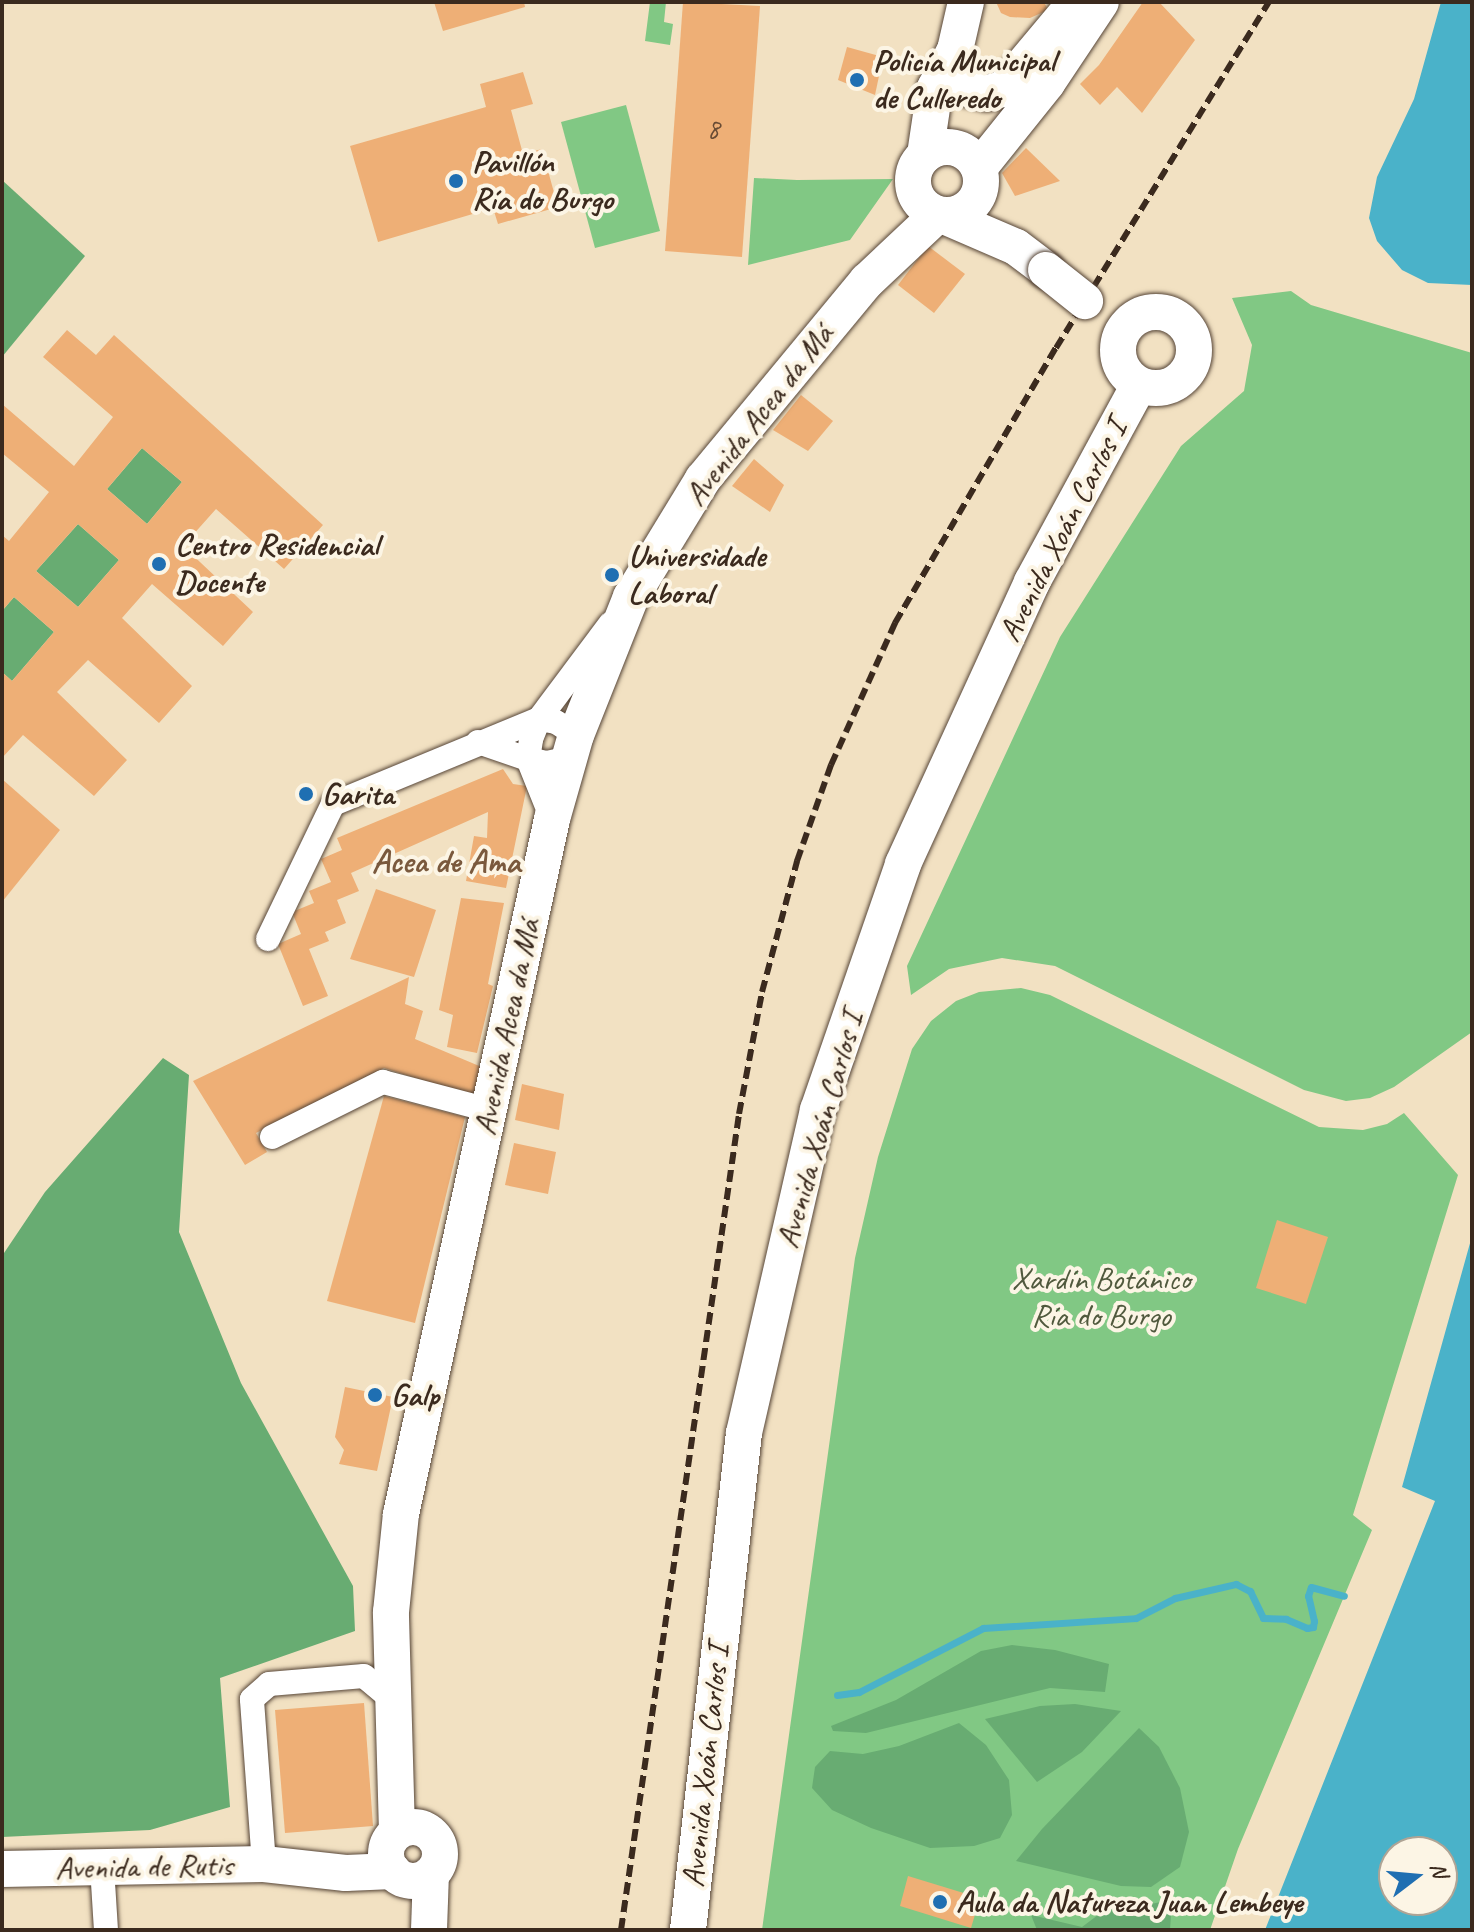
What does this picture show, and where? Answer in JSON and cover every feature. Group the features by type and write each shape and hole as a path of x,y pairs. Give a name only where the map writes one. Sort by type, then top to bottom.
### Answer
{"street":[{"path":"931,206 967,210 958,162 951,59 966,2"},
{"path":"951,59 969,89 987,93 1003,89 1076,2"},
{"path":"958,162 1003,113 1082,2"},
{"path":"958,162 1047,83 1101,2"},
{"path":"958,162 1016,247"},
{"name":"Avenida Acea da Má","path":"407,1855 393,1684 391,1612 401,1514 552,819 573,747 631,597 703,479 867,281 888,231 931,206 915,170 958,162"},
{"path":"931,206 1016,247 1085,301 1128,328"},
{"path":"1160,312 1181,321 1193,342 1191,366 1174,384 1151,388 1139,385 1121,367 1128,328 1160,312"},
{"name":"Avenida Xoán Carlos I","path":"688,1930 744,1433 818,1110 903,864 1032,582 1139,385"},
{"path":"552,819 528,759 539,719 631,597"},
{"path":"268,939 333,804 478,742 539,719 556,722 573,747 546,763 478,742"},
{"path":"272,1137 383,1082 489,1110"},
{"path":"275,1866 252,1699 269,1684 364,1676 393,1684"},
{"path":"407,1855 409,1930"},
{"path":"407,1855 429,1930"},
{"name":"Avenida de Rutis","path":"2,1869 275,1866 407,1855"},
{"path":"102,1867 106,1930"}],"green space":[{"path":"650,2 666,2 664,22 673,24 670,45 645,41"},
{"path":"626,105 660,231 595,248 561,122"},
{"path":"754,178 893,179 850,240 748,265"},
{"path":"2,180 85,256 2,357"},
{"path":"1291,291 1311,305 1472,353 1472,1032 1394,1087 1370,1098 1346,1101 1304,1090 1055,966 1002,958 949,969 911,995 907,966 1060,637 1181,446 1244,391 1252,345 1232,298"},
{"path":"142,448 182,482 147,524 107,489"},
{"path":"78,524 119,560 78,607 36,571"},
{"path":"14,597 54,632 12,681 2,672 2,611"},
{"name":"Xardín Botánico Ría do Burgo","path":"1021,988 1050,995 1319,1127 1363,1130 1387,1124 1404,1113 1458,1175 1353,1515 1372,1530 1238,1849 1210,1930 762,1930 855,1258 878,1157 912,1049 931,1021 956,1001 979,992"},
{"path":"163,1058 189,1075 179,1232 241,1383 353,1586 355,1631 220,1678 230,1807 150,1830 2,1837 2,1256 45,1192"},
{"path":"1012,1645 1055,1650 1109,1664 1105,1692 1050,1688 866,1733 833,1731 831,1726 896,1700 981,1651"},
{"path":"1075,1704 1121,1711 1082,1752 1037,1782 985,1719 1040,1706"},
{"path":"959,1723 986,1745 1009,1780 1012,1815 1000,1838 974,1846 930,1848 871,1828 832,1810 812,1788 815,1767 830,1751 863,1754 899,1746"},
{"path":"1139,1728 1159,1747 1180,1788 1189,1832 1180,1867 1151,1887 1121,1886 1016,1861 1042,1829"},
{"path":"1118,1900 1145,1905 1172,1900 1170,1930 1037,1930 1031,1915 1082,1927"}],"water":[{"path":"1441,2 1472,2 1472,285 1428,283 1402,270 1377,241 1369,218 1377,177 1414,99"},
{"path":"1472,1236 1472,1930 1265,1930 1435,1501 1402,1487"}],"building":[{"path":"434,2 524,2 525,7 443,31"},
{"path":"683,2 760,6 742,257 665,251"},
{"path":"996,2 1044,2 1048,10 1030,18 1010,17 1001,13"},
{"path":"1143,2 1159,2 1195,40 1142,113 1117,87 1100,105 1080,84 1099,65"},
{"path":"847,47 883,57 875,95 838,80"},
{"name":"Pavillón Ría do Burgo","path":"523,72 533,104 511,110 523,154 542,149 558,207 498,224 493,208 378,242 350,146 486,107 480,84"},
{"path":"1026,148 1060,181 1015,196 1002,173"},
{"path":"928,246 965,274 934,313 898,285"},
{"name":"Centro Residencial Docente","path":"67,330 96,355 114,335 323,525 284,569 216,509 183,546 253,612 223,646 152,584 122,618 192,686 159,723 88,660 57,692 127,760 94,796 23,735 2,758 2,672 12,681 54,632 14,597 2,611 2,535 9,541 49,492 2,453 2,404 74,466 113,417 43,357","holes":["142,448 182,482 147,524 107,489","78,524 119,560 78,607 36,571"]},
{"path":"801,395 833,421 808,451 773,430"},
{"path":"754,459 784,485 770,512 732,486"},
{"path":"503,769 513,784 527,786 506,888 466,881 474,836 487,838 488,812 351,873 359,891 337,900 346,923 325,932 329,941 309,949 328,996 303,1006 278,944 301,934 292,912 314,903 309,891 331,882 321,859 342,850 337,838"},
{"path":"2,779 60,830 2,902"},
{"name":"Garita","path":"309,787 313,796 302,801 298,791"},
{"path":"376,889 436,910 414,977 350,959"},
{"path":"461,898 504,903 488,984 493,986 477,1053 447,1047 453,1015 439,1010"},
{"path":"409,977 405,1004 423,1011 415,1039 484,1068 475,1097 384,1068 256,1133 267,1152 245,1165 193,1081"},
{"path":"522,1084 564,1094 559,1130 515,1120"},
{"path":"384,1096 465,1117 415,1323 327,1301"},
{"path":"514,1143 556,1152 548,1194 505,1185"},
{"path":"1277,1220 1328,1237 1306,1304 1256,1288"},
{"path":"345,1387 393,1397 377,1471 339,1464 344,1450 335,1437"},
{"path":"364,1703 373,1826 285,1833 275,1710"},
{"name":"Aula da Natureza Juan Lembeye","path":"908,1876 980,1898 971,1928 900,1906"}],"waterway":[{"path":"837,1695 859,1692 983,1628 1136,1618 1175,1598 1236,1584 1250,1591 1263,1618 1286,1619 1307,1628 1313,1627 1314,1621 1308,1596 1311,1587 1344,1596"}],"railway":[{"path":"621,1930 739,1114 762,992 797,861 831,765 895,623 1056,348 1269,2"}],"place":[{"name":"Policía Municipal de Culleredo","path":"857,80"},
{"name":"Pavillón Ría do Burgo","path":"456,181"},
{"name":"Centro Residencial Docente","path":"159,564"},
{"name":"Universidade Laboral","path":"612,575"},
{"name":"Garita","path":"306,794"},
{"name":"Galp","path":"375,1395"},
{"name":"Aula da Natureza Juan Lembeye","path":"940,1902"}],"district":[{"name":"Acea de Ama","path":"446,861"}]}
